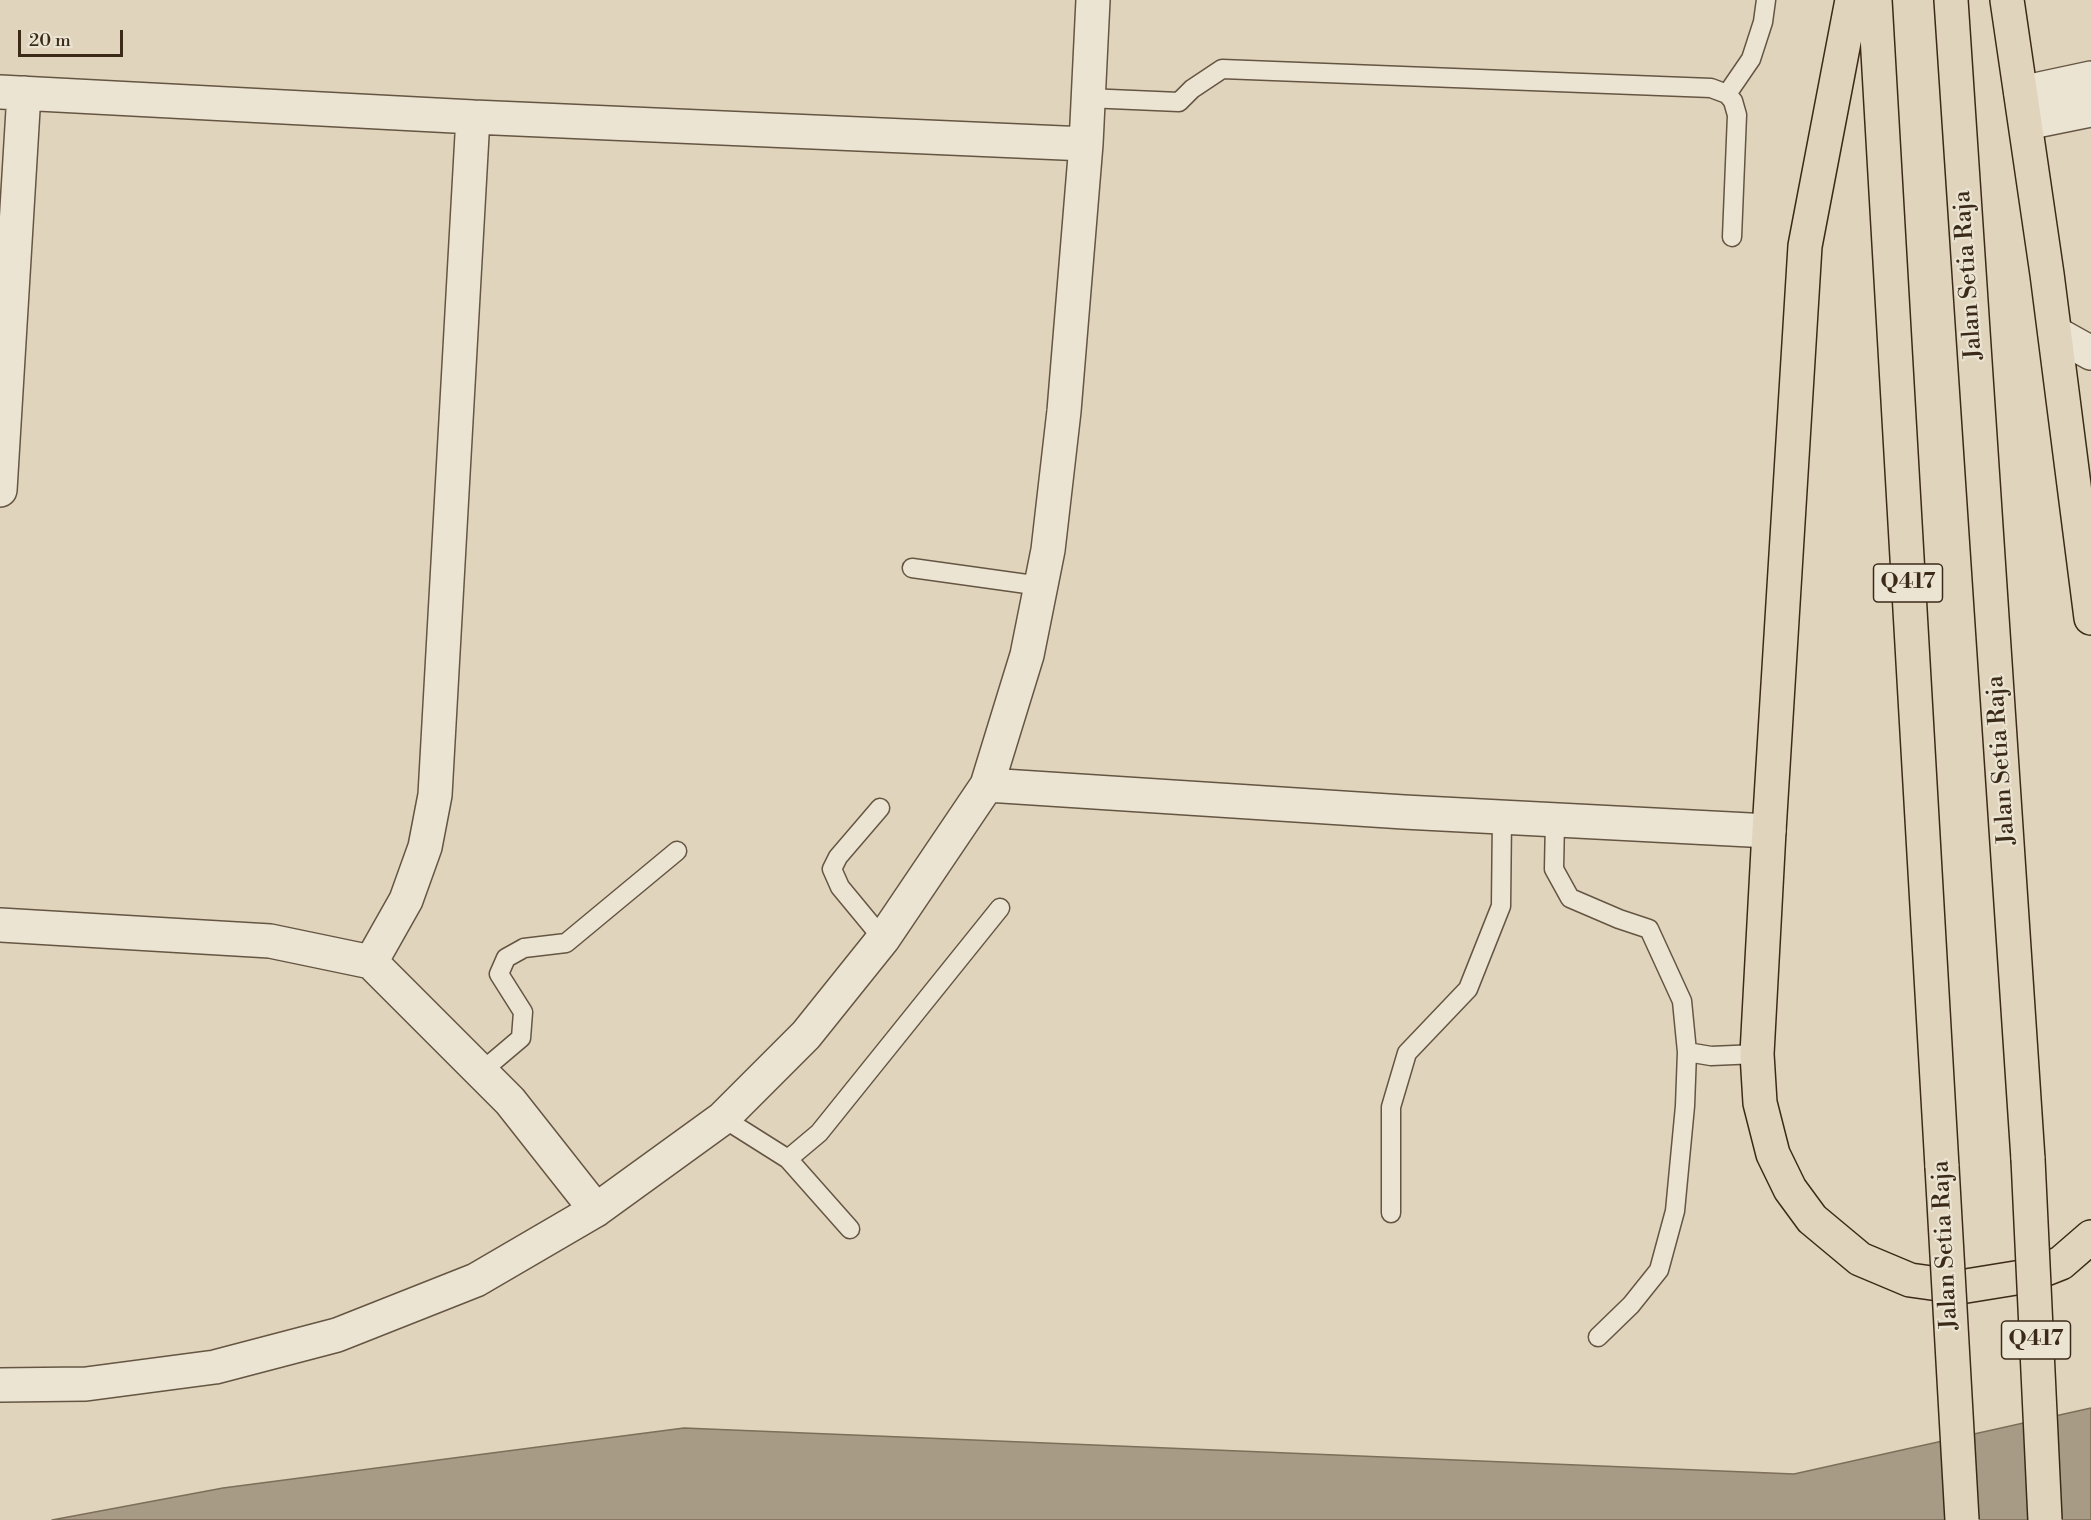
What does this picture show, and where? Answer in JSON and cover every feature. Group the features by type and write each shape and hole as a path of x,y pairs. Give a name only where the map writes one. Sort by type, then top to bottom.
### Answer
{"highway":[{"path":"1852,0 1805,246 1769,831 1758,1053 1760,1103 1773,1154 1790,1189 1812,1219 1860,1259 1910,1280 1960,1287 2028,1276 2061,1263 2091,1237"},
{"name":"Jalan Setia Raja","path":"1875,0 1962,1520"},
{"name":"Jalan Setia Raja","path":"1951,0 2028,1159 2045,1520"},
{"path":"2007,0 2055,333 2091,618"}],"street":[{"path":"0,1385 86,1384 215,1367 337,1335 476,1280 596,1210 723,1118 806,1035 883,939 987,785 1027,655 1048,550 1064,411 1086,144 1093,0"},
{"path":"2023,108 2091,78"},
{"path":"0,490 12,93 473,117 1086,144"},
{"path":"2023,108 2091,110"},
{"path":"371,962 406,900 425,847 435,795 473,117"},
{"path":"2055,333 2091,353"},
{"path":"987,785 1769,831"},
{"path":"0,925 270,940 371,962 510,1101 596,1210"}],"lane":[{"path":"1727,94 1751,59 1763,22 1766,0"},
{"path":"1087,98 1179,102 1192,89 1222,69 1710,88 1727,94 1733,101 1737,115 1732,237"},
{"path":"912,568 1041,586"},
{"path":"880,808 838,857 832,870 840,887 883,939"},
{"path":"1391,1213 1391,1107 1407,1053 1468,989 1501,906 1502,817"},
{"path":"1555,820 1554,869 1570,898 1619,920 1649,929 1682,1001 1687,1052 1685,1106 1675,1211 1659,1270 1631,1305 1598,1337"},
{"path":"482,1071 521,1038 523,1012 500,974 506,958 524,948 566,943 677,851"},
{"path":"788,1159 819,1133 1000,908"},
{"path":"1687,1052 1711,1056 1758,1053"},
{"path":"723,1118 788,1159 850,1228"}],"shaded area":[{"path":"2091,1408 2091,1520 52,1520 223,1488 684,1428 1794,1474"}]}
